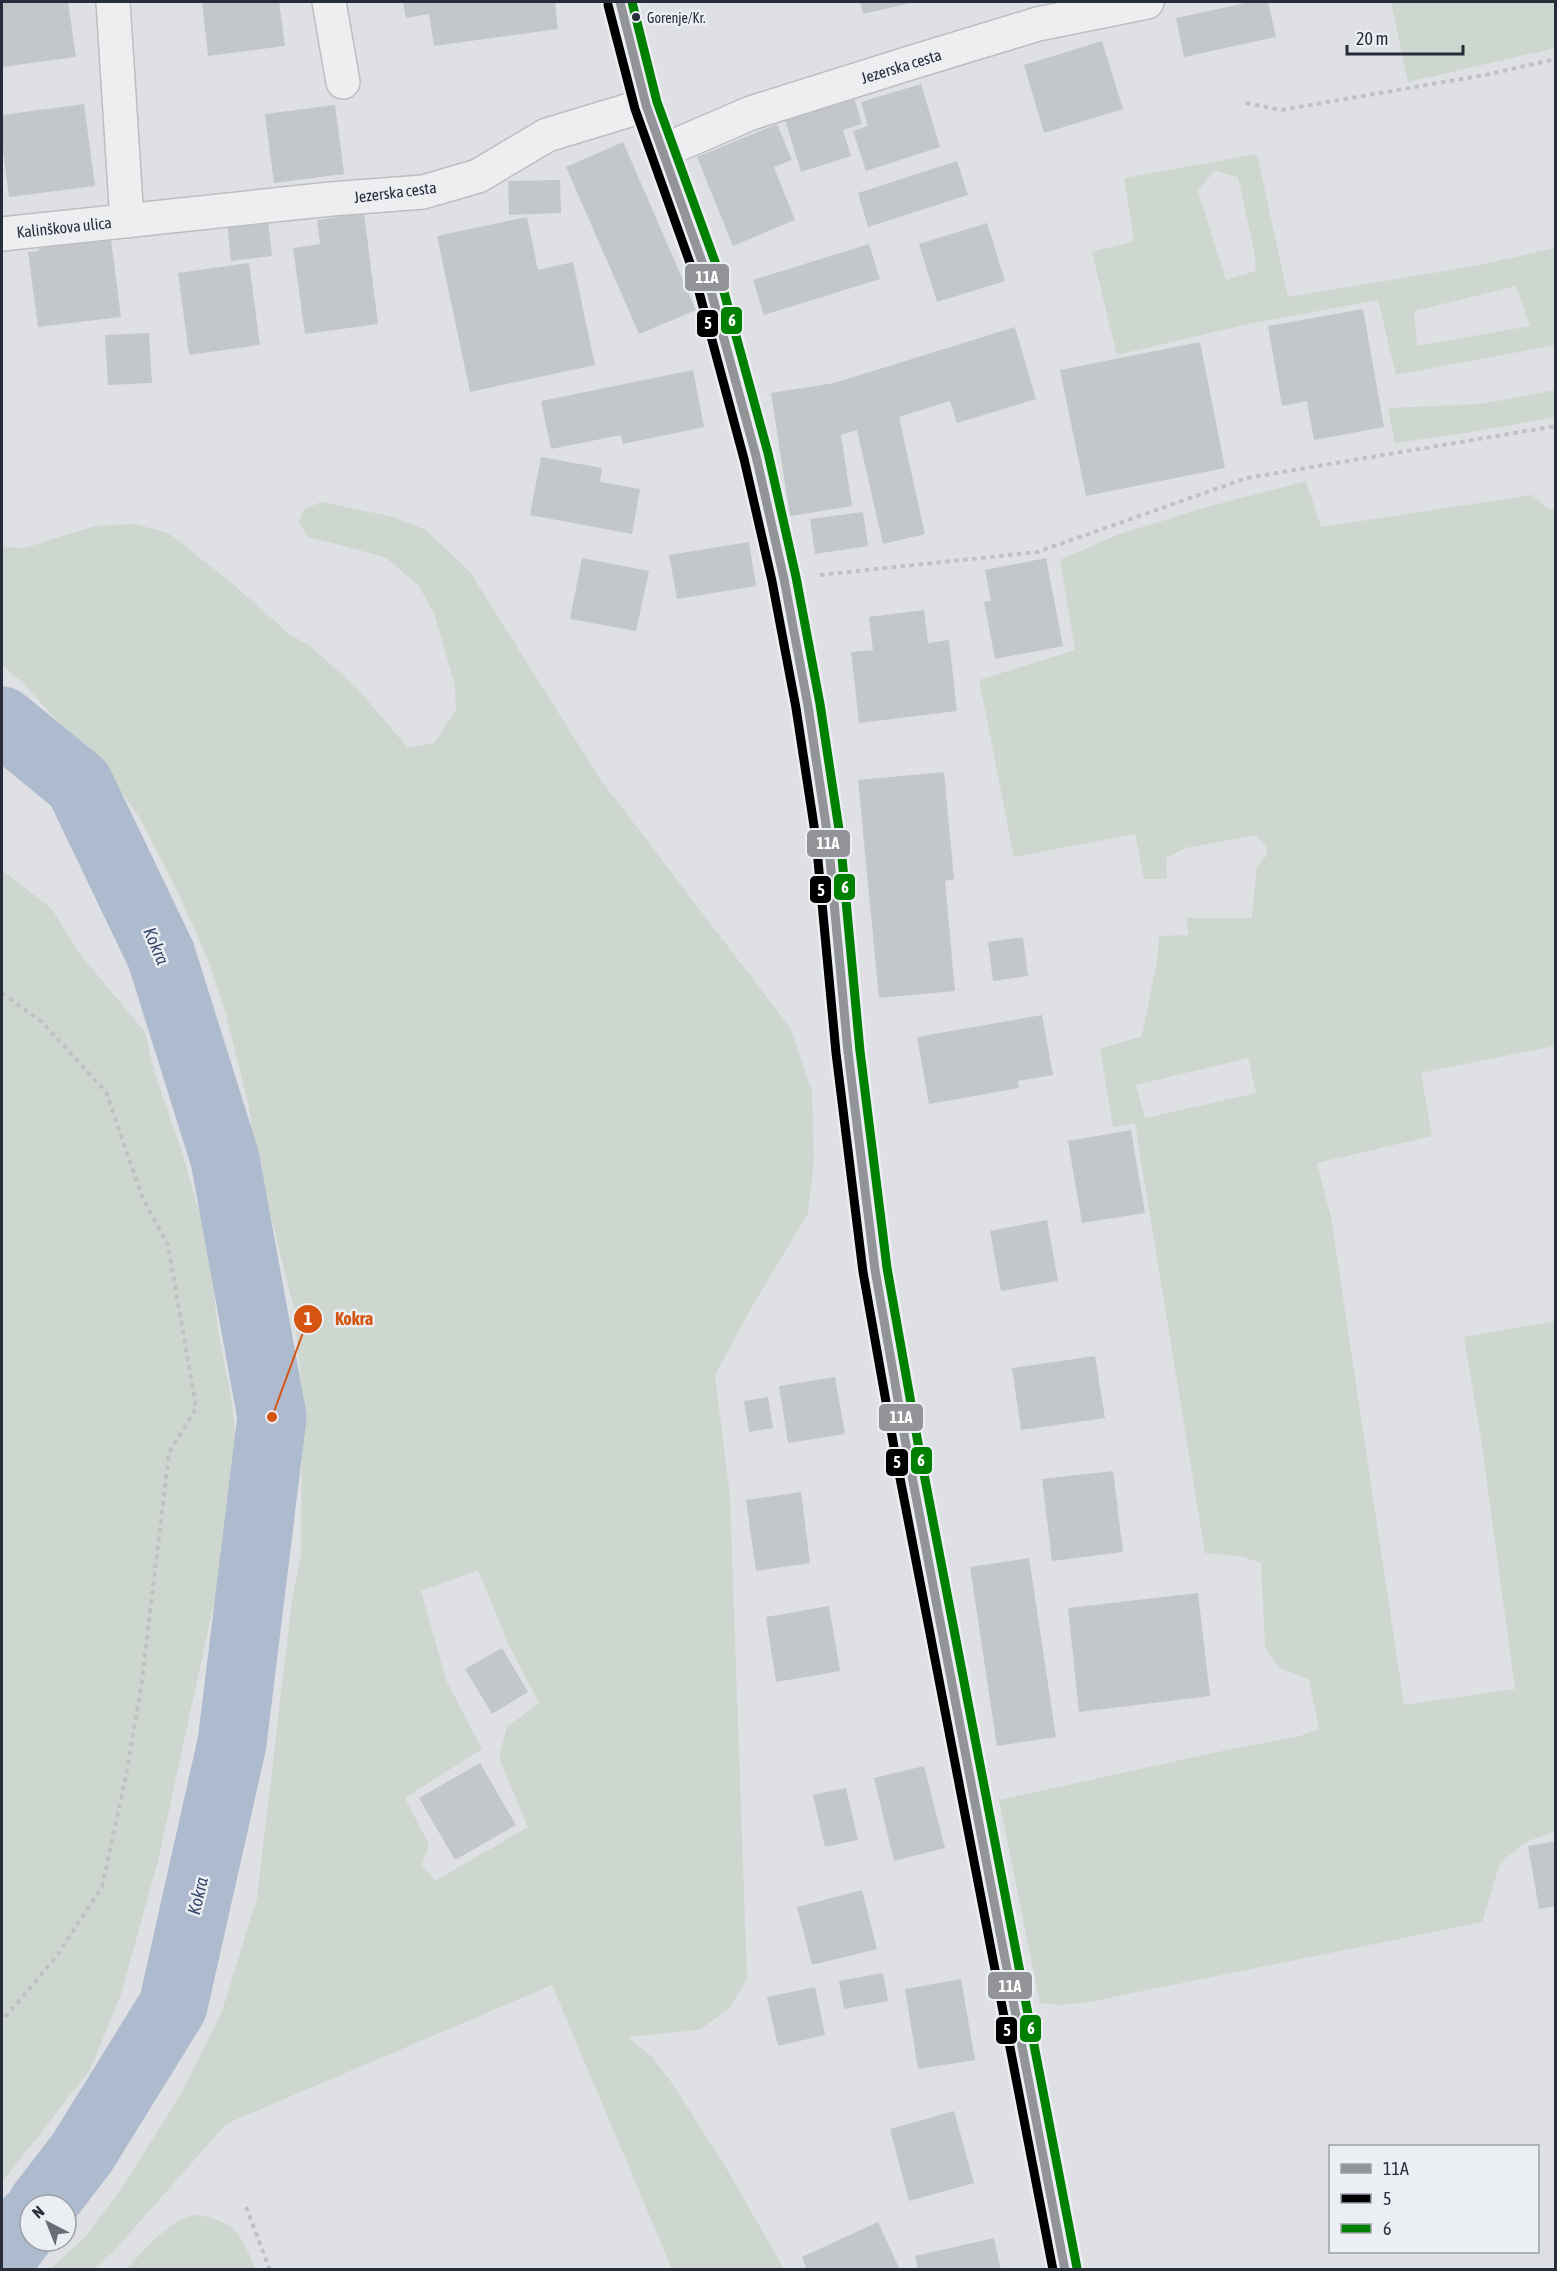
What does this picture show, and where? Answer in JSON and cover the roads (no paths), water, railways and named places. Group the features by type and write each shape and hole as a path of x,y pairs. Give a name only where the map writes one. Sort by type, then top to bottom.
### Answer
{"street":[{"path":"113,2 127,221"},
{"path":"329,2 343,82"},
{"path":"620,2 646,105 710,284 756,456 784,579 808,706 828,838 848,1052 875,1270 906,1445 1065,2270"},
{"name":"Jezerska cesta","path":"663,151 751,113 913,62 1038,24 1147,2"},
{"name":"Jezerska cesta","path":"127,221 331,199 423,192 478,176 547,135 646,105"},
{"name":"Kalinškova ulica","path":"2,234 127,221"}],"waterway":[{"name":"Kokra","path":"2,721 79,784 161,955 225,1159 272,1417 232,1743 173,2006 82,2153 51,2193"},
{"name":"Kokra","path":"2,2257 18,2236"}],"place":[{"name":"Gorenje/Kr.","path":"636,17"},
{"name":"Kokra","path":"272,1417"}]}
